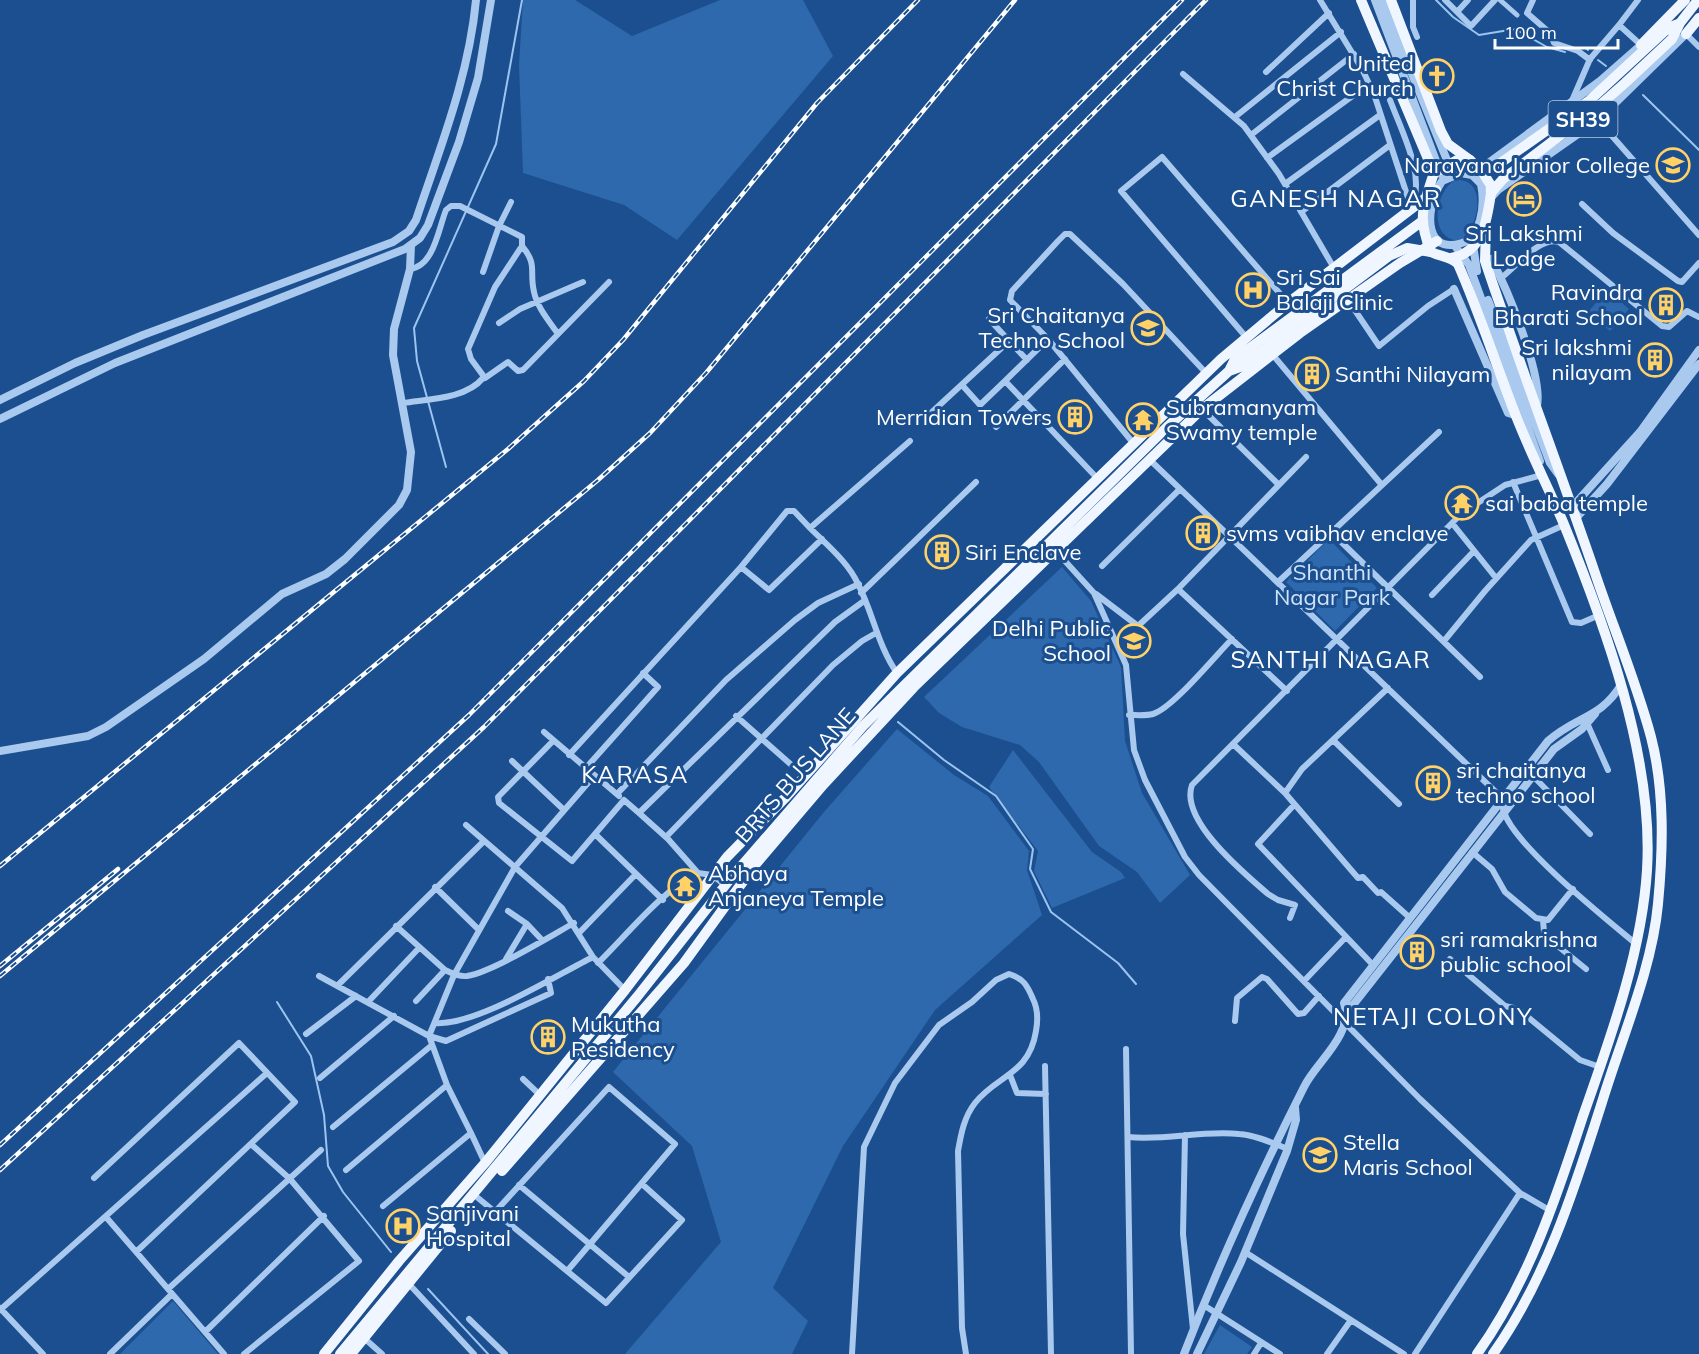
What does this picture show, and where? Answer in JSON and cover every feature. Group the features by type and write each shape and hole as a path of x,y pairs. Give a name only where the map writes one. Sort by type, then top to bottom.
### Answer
{"main road":[{"path":"1361,0 1439,176"},
{"path":"1391,0 1441,131 1448,144 1470,160 1477,174 1490,184 1485,261 1561,478 1577,517 1651,739 1659,782 1662,843 1658,907 1650,949 1581,1167 1555,1238 1533,1285 1493,1354"},
{"path":"1641,45 1684,0"},
{"name":"SH39","path":"1491,194 1503,179 1599,106 1668,36 1698,0"},
{"path":"1686,34 1699,18"},
{"name":"SH39","path":"1477,174 1499,164 1590,100 1668,36"},
{"path":"1431,252 1421,222 1422,212 1439,176 1457,160 1470,160"},
{"path":"1251,346 1288,303 1436,190"},
{"path":"1251,346 1421,222"},
{"path":"324,1354 399,1261 485,1163 625,990 712,875 897,673 1097,478 1206,374 1389,256 1407,248 1431,252 1440,257 1451,258 1467,254 1476,244 1486,226"},
{"path":"351,1354 478,1198 684,963 730,889 912,690 1202,409 1272,354 1400,263 1437,241"},
{"path":"1451,258 1458,264 1484,327 1515,416 1564,525 1597,616 1621,685 1647,802 1647,868 1643,904 1613,1031 1551,1211 1518,1286 1492,1333 1477,1354"},
{"name":"BRTS BUS LANE","path":"340,1354 637,997 730,889 831,761 903,684 1237,363 1251,346"}],"street":[{"path":"0,400 75,363 142,335 353,258 407,233 416,220 456,99 469,47 476,0"},
{"path":"0,419 115,363 411,245 420,238 428,225 459,142 478,78 491,0"},
{"path":"1320,0 1354,54 1369,84 1411,207"},
{"path":"1375,0 1439,176 1430,220 1431,234 1437,241 1449,246 1472,239"},
{"path":"1383,0 1453,175"},
{"path":"1413,0 1413,27 1417,37"},
{"path":"1445,0 1471,26 1495,0"},
{"path":"1457,12 1468,0"},
{"path":"1500,0 1517,15"},
{"path":"1533,0 1527,13 1550,33 1554,43 1562,48 1578,51 1590,60"},
{"path":"1570,103 1590,60 1638,0"},
{"path":"1266,72 1329,13"},
{"path":"1439,176 1477,174 1641,45 1619,25"},
{"path":"1235,117 1341,32"},
{"path":"1483,206 1498,190 1598,120 1686,34 1699,47"},
{"path":"1251,135 1354,54"},
{"path":"1183,74 1235,117 1251,135 1285,184 1334,269"},
{"path":"1267,158 1369,84"},
{"path":"1390,100 1416,173 1417,188 1411,207"},
{"path":"1285,184 1380,115"},
{"path":"1598,120 1699,235"},
{"path":"1301,212 1390,145"},
{"path":"1251,346 1121,191 1162,157 1288,303"},
{"path":"1477,174 1481,184 1483,206 1478,228 1472,239 1473,257 1550,463 1561,478"},
{"path":"483,272 499,226 511,202"},
{"path":"1582,204 1613,234 1678,281 1682,282 1699,263"},
{"path":"410,269 421,267 427,260 446,210 451,206 460,206 522,237 522,246 533,264 533,291 558,334"},
{"path":"1134,444 1048,339 1014,307 1009,295 1058,241 1069,233 1123,284 1206,374"},
{"path":"1501,278 1543,244 1553,240 1559,242 1662,326 1669,327 1687,311 1699,318"},
{"path":"0,751 88,736 106,728 204,659 282,594 326,574 387,518 407,490 411,452 393,355 394,329 410,269 411,245"},
{"path":"483,378 471,359 468,349 495,287 522,246"},
{"path":"1290,918 1295,905 1278,900 1243,873 1214,843 1190,799 1194,782 1463,513 1513,482 1544,480 1542,466 1469,265 1455,246"},
{"path":"1491,259 1501,278 1530,358 1539,395 1537,406"},
{"path":"499,323 520,309 583,282"},
{"path":"403,403 463,391 483,378 487,378 508,362 516,370 523,370 609,282"},
{"path":"1348,300 1379,346 1428,306 1454,289 1508,413 1515,416"},
{"path":"989,320 1027,360"},
{"path":"962,385 980,405 1048,339"},
{"path":"932,412 1009,341"},
{"path":"1573,506 1640,432 1699,350"},
{"path":"1272,354 1381,484"},
{"path":"996,428 1065,359"},
{"path":"1577,517 1607,484 1699,364"},
{"path":"1005,381 1097,478"},
{"path":"1202,409 1279,485"},
{"path":"1278,582 1330,531 1439,432"},
{"path":"810,528 910,441"},
{"path":"1055,550 1094,593 1138,626 1230,537 1306,457"},
{"path":"1150,459 1502,798 1504,812 1517,834 1573,889 1635,943"},
{"path":"861,592 976,482"},
{"path":"1513,482 1572,622 1581,623 1597,616"},
{"path":"1102,566 1180,489"},
{"path":"569,755 741,567 787,511 794,511 822,539 842,560 859,584 876,633 897,673"},
{"path":"1452,523 1496,578"},
{"path":"1444,641 1496,578 1535,538 1564,525"},
{"path":"1330,531 1480,677"},
{"path":"741,567 769,590 822,539"},
{"path":"1432,595 1474,551"},
{"path":"616,794 726,680 795,620 818,603 859,584"},
{"path":"1178,589 1287,691"},
{"path":"1094,593 1126,665 1134,750 1145,780 1185,857 1199,875 1343,1022 1520,1193 1551,1211"},
{"path":"639,813 835,622 864,602"},
{"path":"666,837 833,665 862,640 876,633"},
{"path":"1129,715 1153,714 1165,706 1185,689 1232,639"},
{"path":"585,769 658,687 643,673"},
{"path":"1346,1008 1353,1005 1554,749 1607,705 1621,685"},
{"path":"1285,793 1302,769 1388,688"},
{"path":"1184,1354 1275,1144 1305,1084 1339,1038 1346,1008 1344,1003 1548,741 1572,723 1598,712"},
{"path":"736,716 804,776"},
{"path":"1587,723 1608,770"},
{"path":"544,732 666,837 698,873"},
{"path":"1333,740 1399,804"},
{"path":"553,741 497,800 572,861 624,800"},
{"path":"1233,744 1285,793 1358,878 1363,877 1378,893 1381,892 1409,917"},
{"path":"512,761 564,810"},
{"path":"1532,775 1590,834"},
{"path":"485,1163 447,1085 432,1045 432,1029 454,975 515,867 594,776"},
{"path":"1294,805 1258,844 1373,965"},
{"path":"466,825 562,908 599,963 625,990"},
{"path":"595,834 663,900"},
{"path":"340,984 435,887 484,841"},
{"path":"1472,852 1492,869 1504,892 1536,918 1543,920 1551,917 1573,889"},
{"path":"432,1029 486,1011 599,963 663,900 688,878 698,873 712,875 730,889"},
{"path":"579,933 636,874"},
{"path":"435,887 479,930"},
{"path":"508,911 527,924 542,940"},
{"path":"1543,920 1544,932 1548,938 1586,969"},
{"path":"506,959 527,924"},
{"path":"396,926 444,970 454,975 467,976 574,924"},
{"path":"1304,981 1345,938"},
{"path":"370,1000 419,948"},
{"path":"1450,959 1505,1006 1518,1009 1580,1060 1600,1067"},
{"path":"416,1001 444,970"},
{"path":"852,1354 864,1147 896,1083 939,1025 972,1002 996,980 1009,974 1023,979 1036,1005 1038,1022 1034,1047 1010,1075 975,1102 963,1123 958,1150 962,1328 966,1354"},
{"path":"319,976 340,984 356,996 370,1000 394,1016 432,1029 446,1041 551,993 550,984"},
{"path":"1235,1021 1237,998 1262,977 1267,979 1298,1014 1304,1013 1319,996"},
{"path":"306,1034 356,996"},
{"path":"320,1078 394,1016"},
{"path":"94,1178 239,1043 296,1103 136,1252"},
{"path":"333,1127 432,1045"},
{"path":"1126,1048 1131,1354"},
{"path":"1045,1066 1051,1354"},
{"path":"43,1354 0,1309 267,1073"},
{"path":"1010,1075 1017,1093 1046,1094"},
{"path":"523,1079 540,1095"},
{"path":"346,1170 447,1085"},
{"path":"495,1212 609,1087 675,1144 568,1270"},
{"path":"1197,1354 1245,1251 1288,1149 1296,1120 1294,1107"},
{"path":"383,1206 471,1133"},
{"path":"1128,1137 1150,1139 1185,1135 1242,1134 1288,1149"},
{"path":"1185,1135 1183,1234 1193,1331"},
{"path":"244,1354 359,1261 324,1216 290,1179 252,1145"},
{"path":"110,1354 170,1291 321,1150"},
{"path":"478,1198 606,1303 682,1220 642,1184"},
{"path":"519,1185 630,1277"},
{"path":"1414,1354 1520,1193"},
{"path":"206,1332 324,1216"},
{"path":"106,1217 224,1354"},
{"path":"1245,1251 1404,1354"},
{"path":"408,1283 474,1354"},
{"path":"1205,1306 1280,1354"},
{"path":"469,1319 506,1354"},
{"path":"1327,1354 1351,1320"},
{"path":"363,1337 382,1354"},
{"path":"1254,1354 1261,1343"}],"green space":[{"path":"523,0 575,0 632,36 720,0 803,0 833,56 677,240 624,205 523,173 519,65"},
{"path":"1455,180 1466,181 1477,195 1476,216 1467,235 1460,241 1450,239 1443,233 1438,215 1442,194"},
{"path":"1607,290 1629,309 1610,331 1588,312"},
{"name":"Shanthi Nagar Park","path":"1329,539 1377,588 1335,631 1286,582"},
{"path":"1062,567 1091,601 1121,667 1125,741 1142,793 1190,875 1160,903 1137,872 1099,846 1039,762 1020,745 962,727 939,713 924,697"},
{"path":"897,729 954,775 988,796 1029,851 1027,870 1042,915 935,1010 843,1146 773,1288 808,1321 792,1354 625,1354 721,1242 692,1146 613,1072 824,812"},
{"path":"1013,750 1092,852 1121,872 1125,878 1052,908 1034,871 1038,851 989,787"},
{"path":"173,1301 218,1354 120,1354"},
{"path":"1220,1325 1252,1347 1247,1354 1204,1354"}],"waterway":[{"path":"446,467 417,361 414,328 496,144 522,0"},
{"path":"1436,0 1453,17 1479,35 1515,29 1547,47 1565,52"},
{"path":"1598,60 1606,66"},
{"path":"1643,95 1699,150"},
{"path":"898,722 944,760 996,796 1033,849 1030,869 1051,912 1118,963 1136,984"},
{"path":"277,1002 311,1056 324,1115 328,1166 343,1192 391,1252"},
{"path":"428,1289 488,1354"}],"railway":[{"path":"0,866 508,449 584,381 623,340 817,103 918,0"},
{"path":"0,976 598,480 650,433 706,373 1015,0"},
{"path":"0,1145 469,715 1182,0"},
{"path":"0,1170 484,727 1206,0"},
{"path":"0,966 118,869"}],"place":[{"name":"United Christ Church","path":"1437,76"},
{"name":"Narayana Junior College","path":"1673,165"},
{"name":"Sri Lakshmi Lodge","path":"1524,199"},
{"name":"Sri Sai Balaji Clinic","path":"1253,290"},
{"name":"Ravindra Bharati School","path":"1666,305"},
{"name":"Sri Chaitanya Techno School","path":"1148,328"},
{"name":"Sri lakshmi nilayam","path":"1655,360"},
{"name":"Santhi Nilayam","path":"1312,374"},
{"name":"Merridian Towers","path":"1075,417"},
{"name":"Subramanyam Swamy temple","path":"1143,420"},
{"name":"sai baba temple","path":"1462,503"},
{"name":"svms vaibhav enclave","path":"1203,533"},
{"name":"Siri Enclave","path":"942,552"},
{"name":"Delhi Public School","path":"1134,641"},
{"name":"sri chaitanya techno school","path":"1433,783"},
{"name":"Abhaya Anjaneya Temple","path":"685,886"},
{"name":"sri ramakrishna public school","path":"1417,952"},
{"name":"Mukutha Residency","path":"548,1037"},
{"name":"Stella Maris School","path":"1320,1155"},
{"name":"Sanjivani Hospital","path":"403,1226"}],"district":[{"name":"GANESH NAGAR","path":"1336,198"},
{"name":"SANTHI NAGAR","path":"1331,659"},
{"name":"KARASA","path":"635,774"},
{"name":"NETAJI COLONY","path":"1433,1016"}]}
